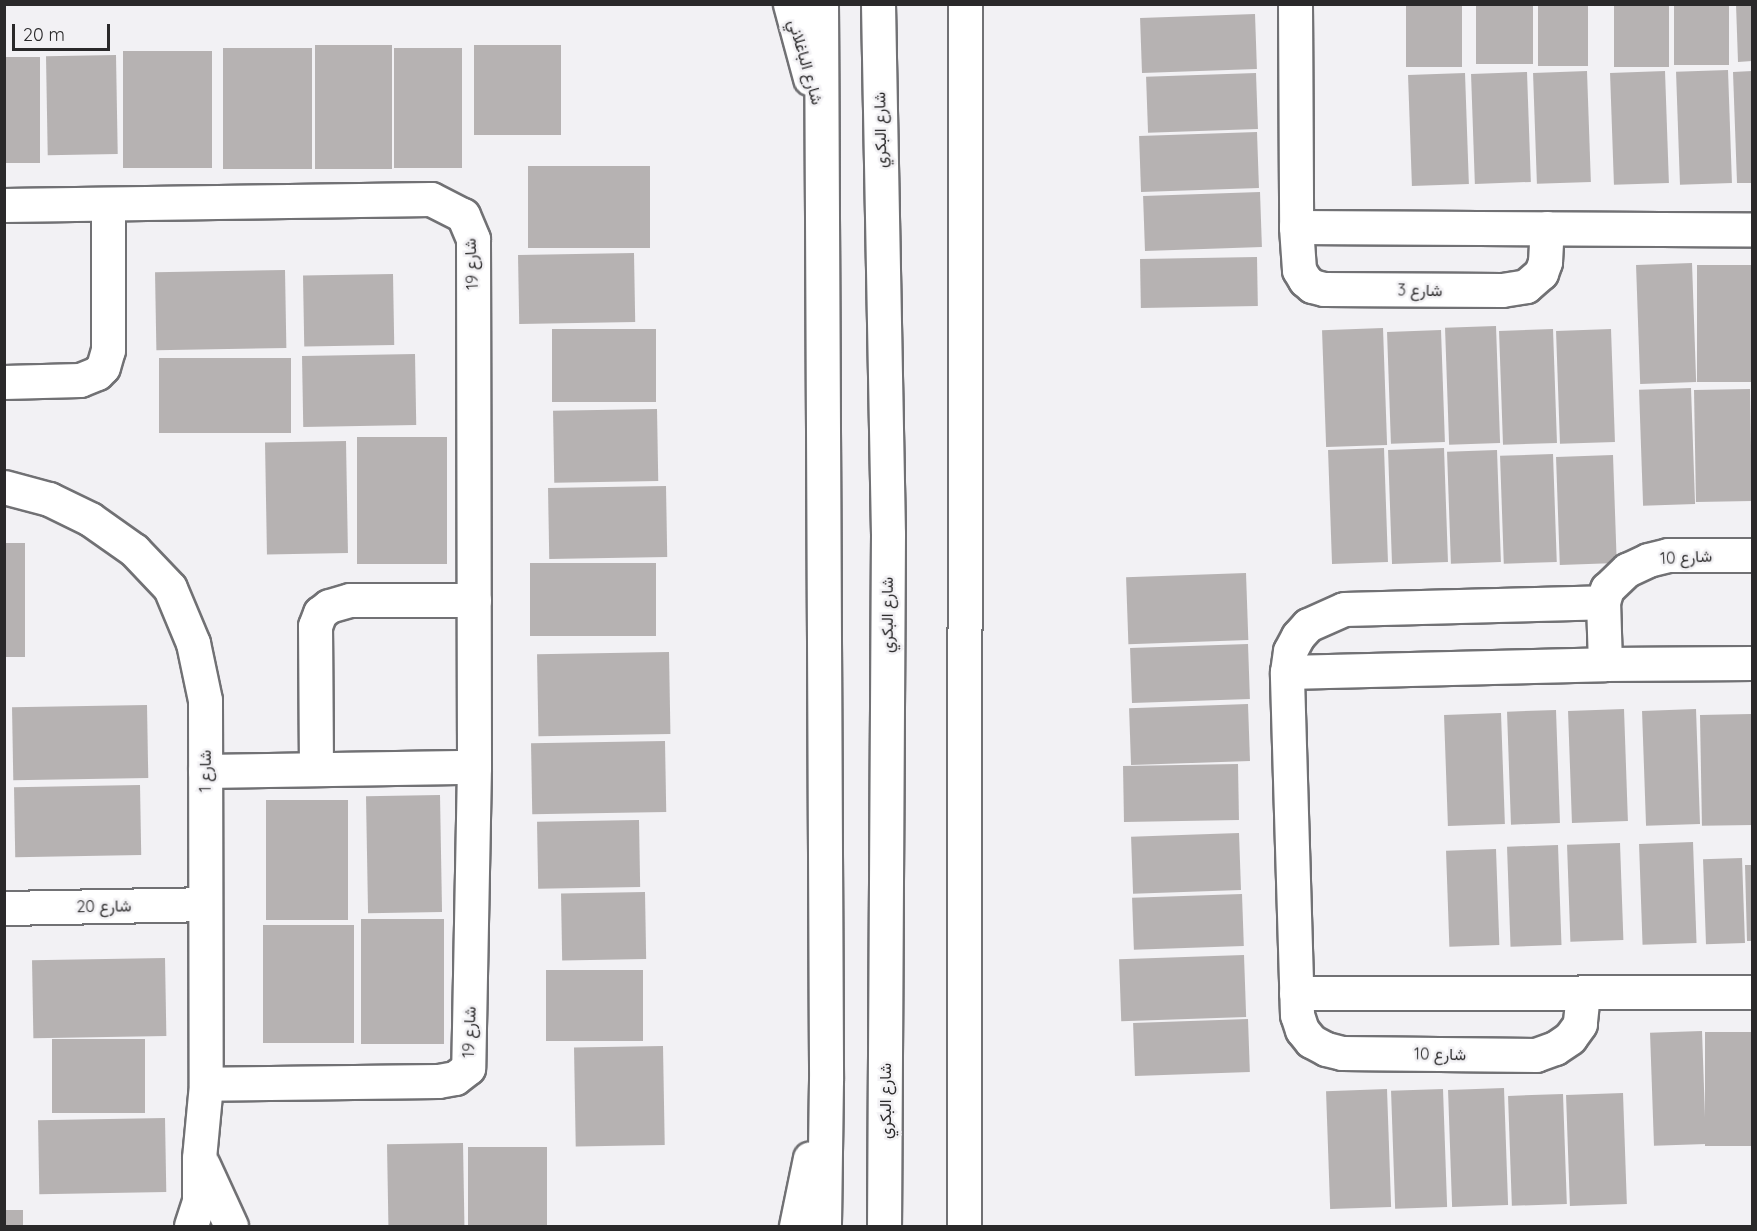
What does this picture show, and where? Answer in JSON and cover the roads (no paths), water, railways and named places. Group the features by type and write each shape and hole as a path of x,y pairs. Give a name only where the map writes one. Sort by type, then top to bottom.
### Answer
{"street":[{"name":"شارع الباغلاني","path":"789,4 822,120"},
{"path":"821,4 826,1080 824,1227"},
{"name":"شارع البكري","path":"878,4 888,534 884,1227"},
{"path":"964,1227 965,4"},
{"name":"شارع 3","path":"1295,4 1296,227 1299,270 1312,286 1502,290 1526,286 1541,273 1545,262 1547,228"},
{"name":"شارع 19","path":"4,205 431,199 463,215 473,239 474,767 468,1068 455,1078 438,1080 206,1084"},
{"path":"4,382 80,380 98,373 103,367 108,350 108,205"},
{"path":"1296,227 1752,229"},
{"name":"شارع 1","path":"4,487 49,499 90,519 135,550 170,588 193,643 205,700 206,1084 199,1158 199,1201 191,1227"},
{"name":"شارع 10","path":"1583,993 1580,1024 1570,1038 1555,1048 1536,1055 1342,1053 1326,1049 1311,1041 1302,1030 1296,993 1287,672 1290,651 1303,631 1327,615 1344,609 1603,602 1606,589 1616,578 1648,560 1668,555 1752,555"},
{"path":"316,768 315,626 320,613 328,606 350,600 474,600"},
{"path":"1603,602 1605,664"},
{"path":"1287,672 1605,664 1752,663"},
{"path":"205,771 474,767"},
{"name":"شارع 20","path":"4,908 204,904"},
{"path":"1296,993 1752,992"},
{"path":"796,1227 826,1080"},
{"path":"199,1158 231,1227"}]}
